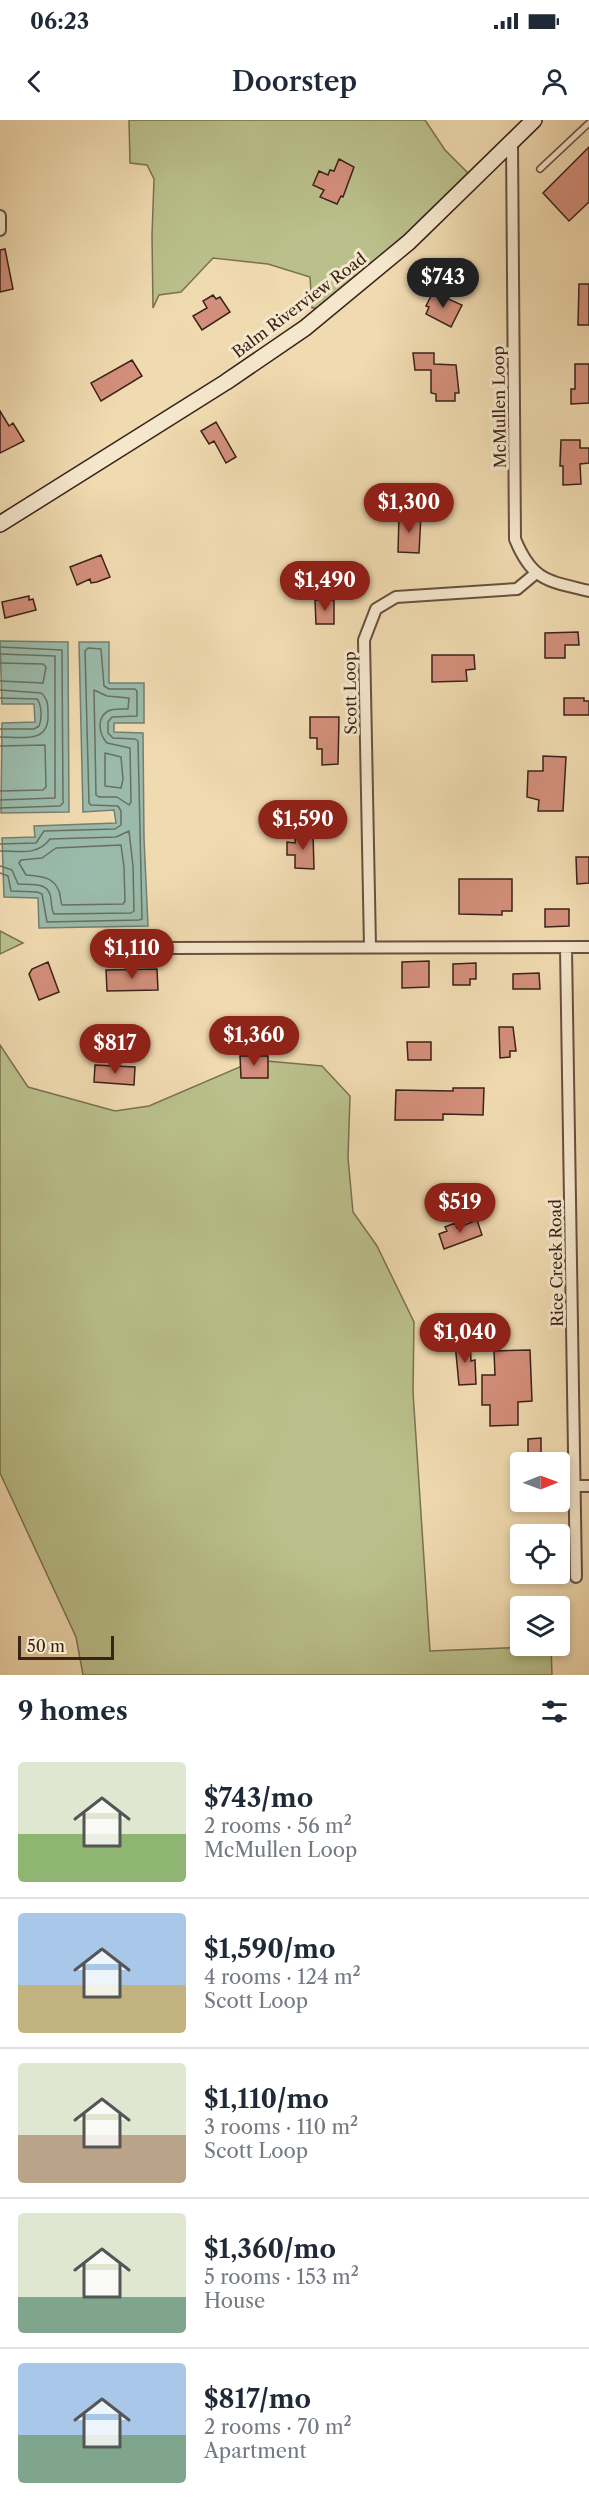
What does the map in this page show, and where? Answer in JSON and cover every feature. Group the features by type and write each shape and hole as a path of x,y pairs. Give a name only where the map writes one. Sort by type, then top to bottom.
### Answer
{"main road":[{"name":"Balm Riverview Road","path":"0,524 226,382 305,328 409,242 534,120"}],"street":[{"name":"McMullen Loop","path":"512,142 516,539 523,559 535,574"},
{"path":"0,216 0,230"},
{"path":"535,574 589,591"},
{"name":"Scott Loop","path":"370,947 364,640 376,609 396,597 517,589 535,574"},
{"path":"172,948 589,947"},
{"name":"Rice Creek Road","path":"566,948 576,1577"},
{"path":"575,1486 589,1486"}],"lane":[{"path":"540,169 589,123"}],"green space":[{"path":"129,120 425,120 445,150 469,174 404,237 318,308 312,308 310,277 268,264 213,258 181,292 159,295 153,308 154,179 147,165 130,163"},
{"path":"0,931 23,943 0,954"},
{"path":"0,1045 28,1087 115,1111 149,1106 256,1060 322,1066 350,1096 348,1158 353,1212 377,1246 414,1322 413,1392 430,1651 510,1648 510,1656 551,1656 552,1675 83,1675 76,1637 0,1473"}],"water":[{"path":"0,641 68,642 69,812 1,813 2,723 35,722 34,704 2,704"},
{"path":"79,642 109,642 109,683 144,683 144,723 114,723 114,732 143,733 148,926 39,928 38,898 4,897 2,838 35,837 34,826 116,823 114,810 83,812"}],"building":[{"path":"589,147 589,202 569,221 543,193"},
{"path":"339,159 354,167 343,197 341,196 337,204 320,197 324,190 313,185 319,171 328,175 330,170 334,171"},
{"path":"5,249 13,289 0,292 0,250"},
{"path":"579,284 589,284 589,325 578,325"},
{"path":"433,292 462,305 451,327 426,314 429,307 426,306"},
{"path":"213,295 216,299 220,297 230,312 202,330 193,316 207,308 203,301"},
{"path":"413,353 434,353 434,364 456,365 459,393 455,393 455,401 436,401 436,394 431,393 431,370 415,370"},
{"path":"132,360 142,376 101,401 91,383"},
{"path":"575,364 589,364 589,403 571,404 571,389 575,389"},
{"path":"0,411 9,426 13,423 24,441 0,453"},
{"path":"216,422 236,457 226,463 214,441 209,444 201,431"},
{"path":"561,440 580,440 580,448 589,448 589,463 580,464 581,484 563,485 563,466 560,466"},
{"path":"399,515 421,515 419,553 398,552"},
{"path":"101,555 110,577 91,583 90,579 77,585 70,567"},
{"path":"29,596 29,600 33,599 36,610 5,618 2,602"},
{"path":"315,600 334,600 334,624 316,624"},
{"path":"578,632 579,645 565,645 565,658 545,658 545,633"},
{"path":"432,655 474,655 475,669 466,670 467,681 432,682"},
{"path":"564,698 584,698 584,701 589,701 589,715 564,715"},
{"path":"310,717 339,717 338,764 322,765 322,749 317,749 317,738 310,738"},
{"path":"543,756 566,757 563,811 538,811 539,800 527,797 528,771 543,771"},
{"path":"296,832 313,833 314,869 295,868 295,855 287,855 287,842 295,843"},
{"path":"576,857 589,857 589,883 577,884"},
{"path":"459,879 512,879 512,911 502,911 502,915 459,914"},
{"path":"545,909 569,909 569,926 545,927"},
{"path":"429,961 429,987 402,988 402,962"},
{"path":"48,962 59,992 39,1000 29,974 32,969"},
{"path":"476,963 476,979 470,979 470,985 453,985 453,964"},
{"path":"157,969 158,990 107,991 106,970"},
{"path":"539,973 540,989 513,989 513,974"},
{"path":"499,1027 513,1027 516,1051 510,1051 510,1057 500,1058"},
{"path":"407,1042 431,1042 431,1060 408,1060"},
{"path":"240,1056 268,1056 268,1078 241,1078"},
{"path":"95,1065 135,1067 134,1085 94,1082"},
{"path":"453,1088 484,1088 483,1115 443,1114 443,1120 395,1120 396,1090 453,1091"},
{"path":"477,1220 482,1235 444,1249 439,1234 447,1231 445,1227 455,1223 457,1228"},
{"path":"470,1342 471,1361 475,1360 476,1384 459,1385 455,1343"},
{"path":"530,1350 532,1401 518,1402 518,1425 490,1426 490,1405 482,1405 482,1375 495,1375 494,1351"},
{"path":"541,1438 541,1452 528,1452 528,1439"}]}
